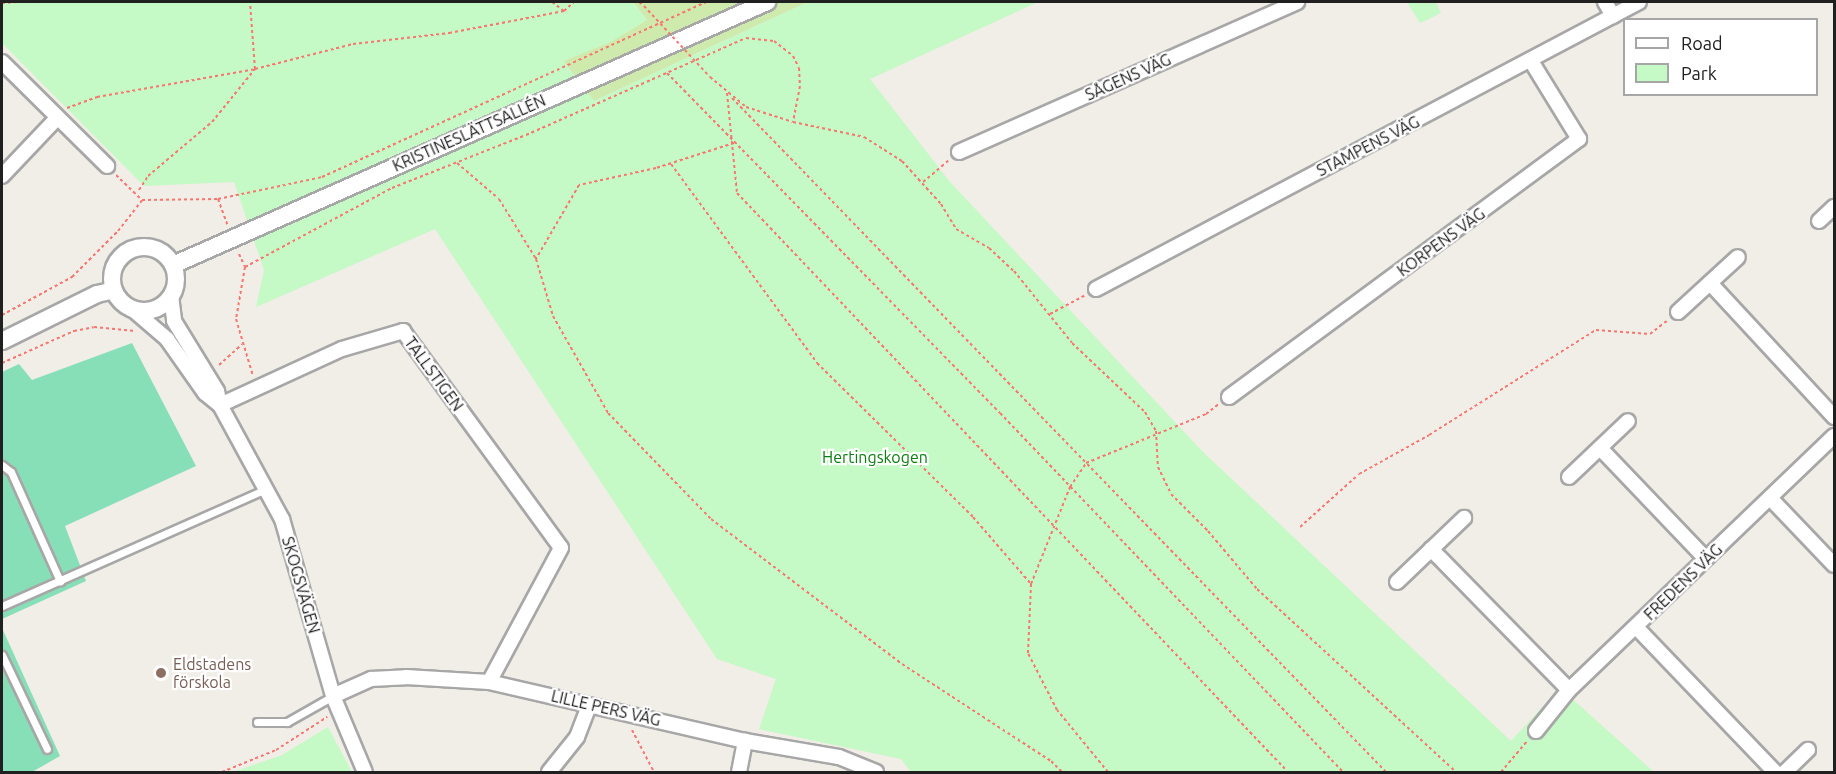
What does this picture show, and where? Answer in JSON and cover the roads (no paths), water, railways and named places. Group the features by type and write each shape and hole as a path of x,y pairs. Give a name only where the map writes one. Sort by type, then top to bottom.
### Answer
{"street":[{"name":"KRISTINESLÄTTSALLÉN","path":"173,266 767,2"},
{"name":"SÅGENS VÄG","path":"959,152 1297,2"},
{"path":"1605,2 1613,15"},
{"name":"STAMPENS VÄG","path":"1096,289 1639,2"},
{"name":"KORPENS VÄG","path":"1229,397 1579,139 1531,61"},
{"path":"2,62 107,166"},
{"path":"2,176 57,118"},
{"path":"1819,221 1834,207"},
{"path":"131,249 155,249 173,266 175,283 171,295 154,309 131,308 114,290 115,266 131,249"},
{"path":"1678,312 1738,257"},
{"path":"1710,283 1834,417"},
{"path":"2,341 97,294 114,290"},
{"name":"SKOGSVÄGEN","path":"171,295 174,321 206,374 220,405 268,488 282,519 333,696 365,772"},
{"name":"SKOGSVÄGEN","path":"131,308 166,339 205,393 220,405"},
{"name":"TALLSTIGEN","path":"220,405 342,349 403,331 561,548 489,682"},
{"path":"1569,477 1628,421"},
{"name":"FREDENS VÄG","path":"1536,731 1569,690 1771,499 1834,436"},
{"path":"1600,448 1706,559"},
{"path":"1771,499 1834,565"},
{"path":"1397,582 1464,518"},
{"path":"1431,549 1569,690"},
{"path":"1636,627 1774,772"},
{"name":"LILLE PERS VÄG","path":"333,696 371,679 406,677 489,682 745,741 839,757 876,772"},
{"path":"549,772 577,737 589,705"},
{"path":"739,772 745,741"},
{"path":"1785,772 1808,750"}],"lane":[{"path":"2,465 11,472 60,581"},
{"path":"2,606 268,488"},
{"path":"2,655 47,749"},
{"path":"257,722 287,722 333,696"}],"place":[{"name":"Eldstadens förskola","path":"161,673"}],"park label":[{"name":"Hertingskogen","path":"875,457"}]}
